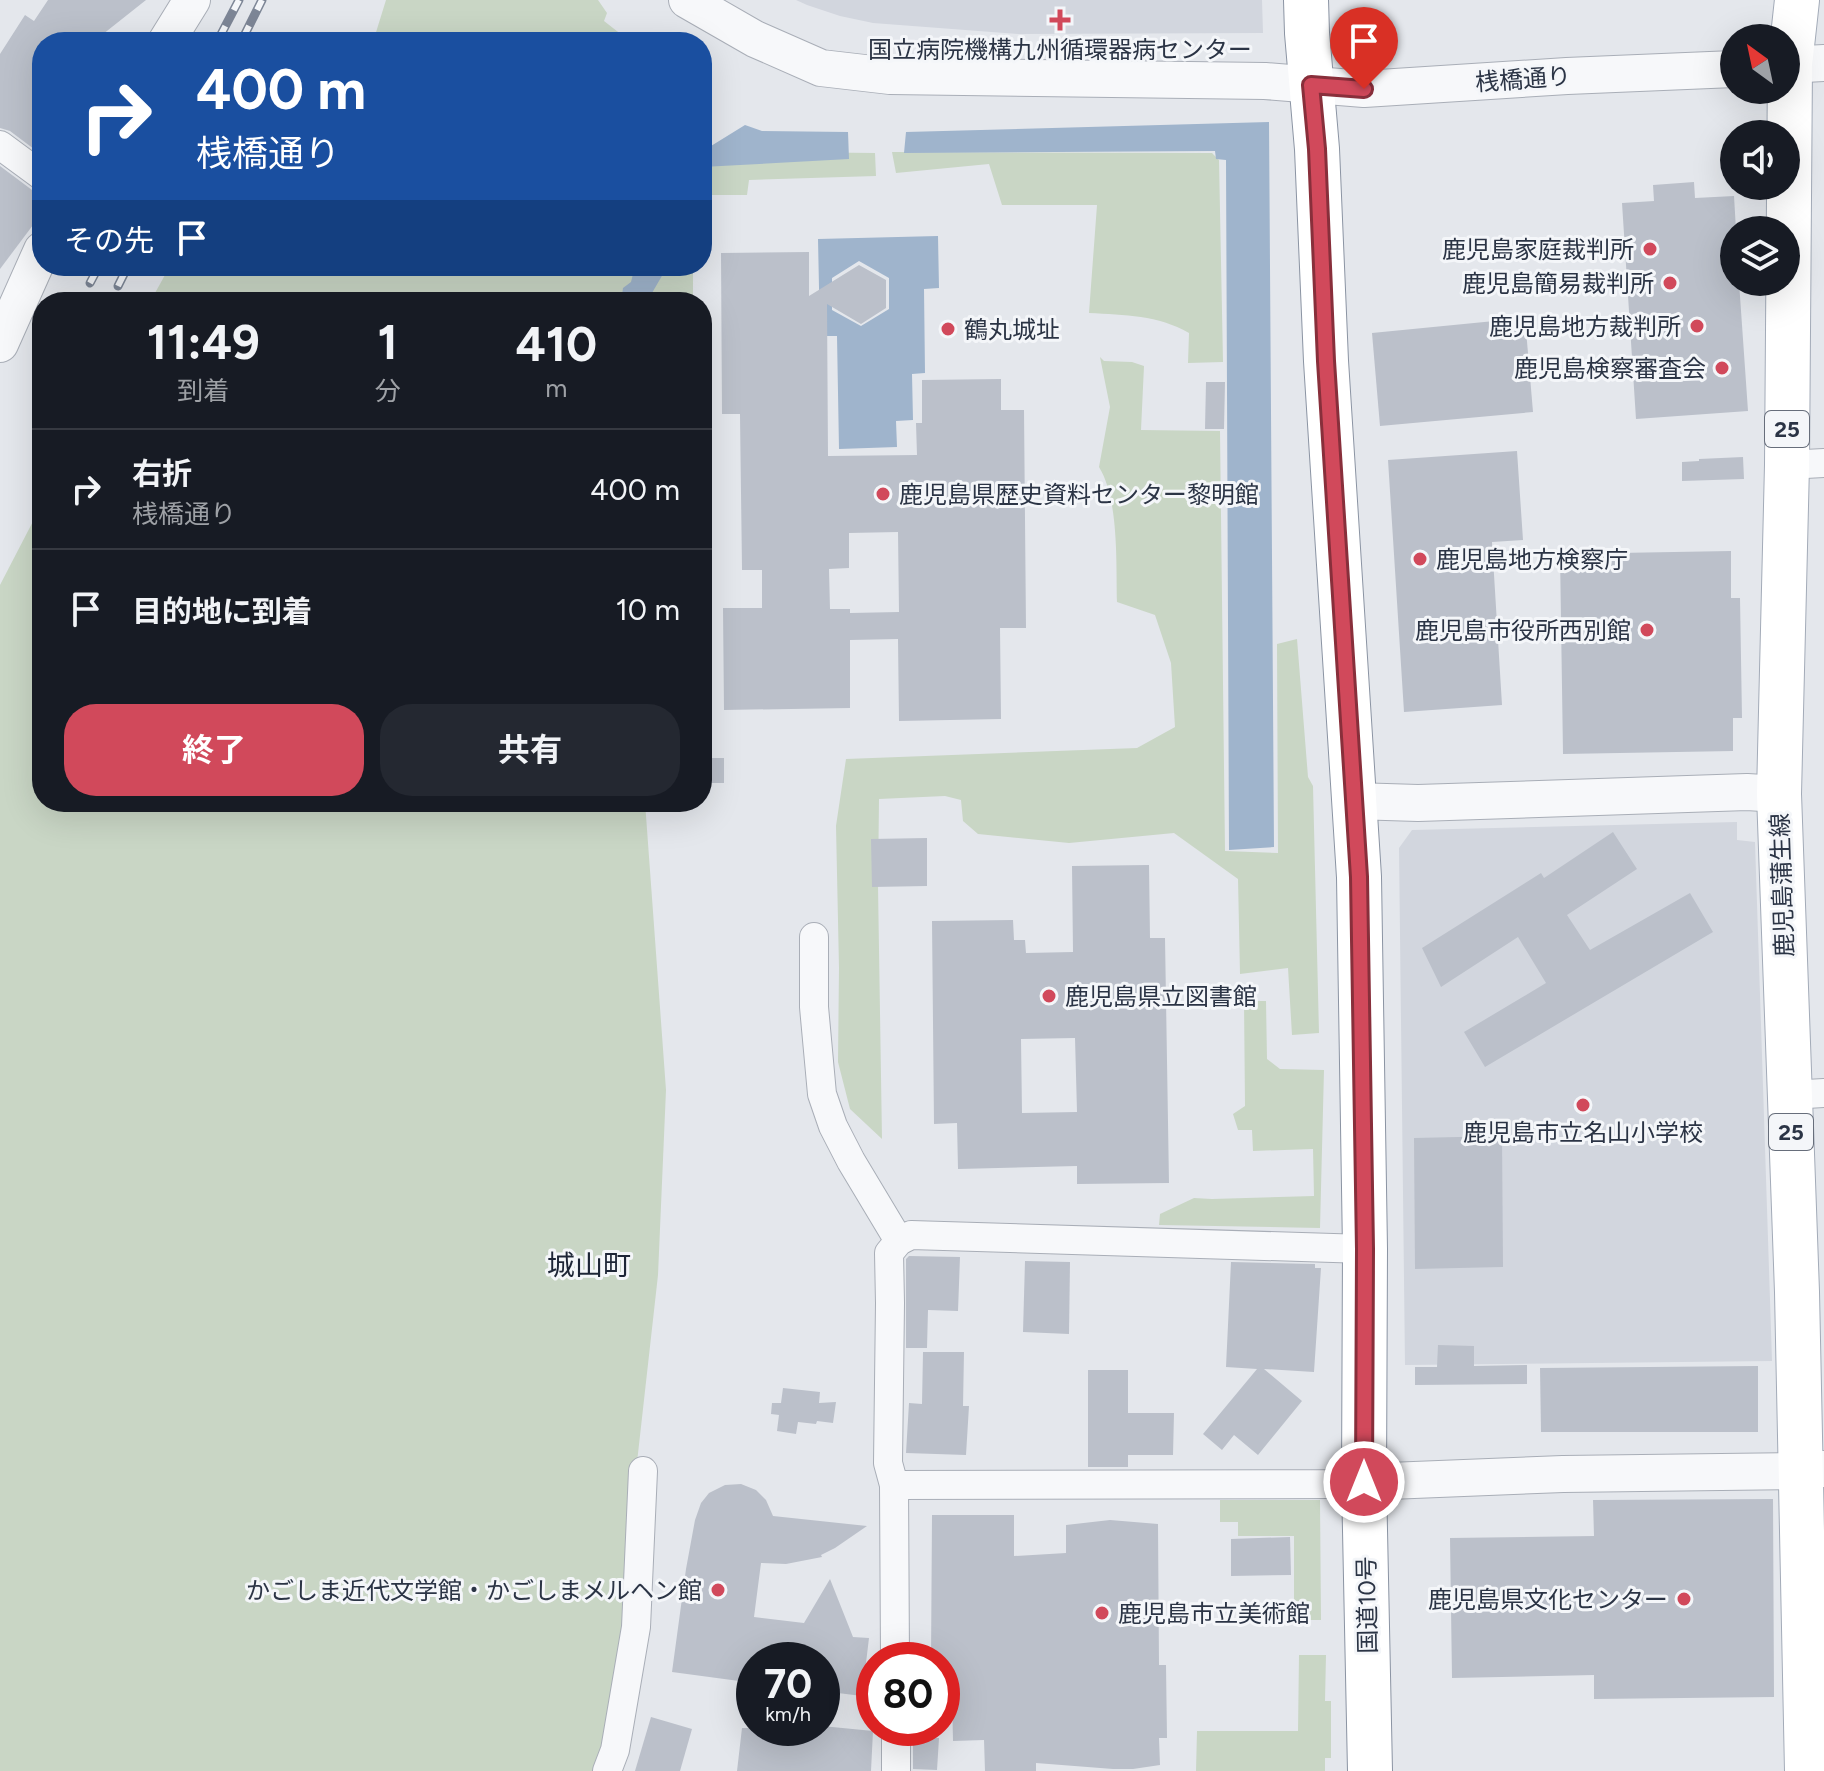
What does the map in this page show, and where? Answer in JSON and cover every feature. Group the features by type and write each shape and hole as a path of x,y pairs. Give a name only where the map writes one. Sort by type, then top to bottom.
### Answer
{"main road":[{"name":"国道10号","path":"1306,0 1359,893 1370,1771"},
{"name":"鹿児島蒲生線","path":"1797,0 1798,24"},
{"name":"鹿児島蒲生線","path":"1800,64 1805,464 1779,794 1807,1094 1810,1290 1799,1442 1813,1470 1807,1771"}],"street":[{"path":"172,32 192,0"},
{"name":"桟橋通り","path":"687,0 755,39 821,68 890,76 1265,81 1379,89 1720,70"},
{"path":"0,145 32,169"},
{"path":"0,344 32,272"},
{"path":"1354,801 1418,803 1747,792 1779,794"},
{"path":"814,937 814,1007 822,1094 833,1126 851,1161 899,1241"},
{"path":"895,1642 894,1485 888,1463 889,1253 899,1241 911,1235 1365,1249"},
{"path":"894,1485 1330,1484 1563,1474 1813,1470"},
{"path":"607,1771 615,1750 636,1627 643,1471"},
{"path":"896,1746 896,1771"}],"shaded area":[{"name":"国立病院機構九州循環器病センター","path":"796,0 1262,0 1263,33 1018,34 873,23 840,16"},
{"name":"鹿児島市立名山小学校","path":"1737,822 1737,840 1755,842 1772,1361 1405,1365 1399,848 1412,830"}],"green space":[{"path":"386,0 598,0 607,13 604,21 618,32 376,32"},
{"path":"712,151 875,153 876,176 749,180 747,195 712,195"},
{"path":"892,152 1212,153 1219,160 1223,362 1188,363 1189,333 1177,327 1141,317 1089,313 1097,205 1002,205 989,164 896,173"},
{"path":"164,276 693,276 693,292 156,292"},
{"path":"1100,357 1104,361 1132,362 1144,366 1141,430 1220,431 1225,851 1278,853 1277,644 1297,639 1308,777 1313,786 1319,1033 1292,1035 1288,968 1240,974 1238,879 1174,833 1069,843 978,834 963,821 961,800 945,796 879,799 882,1139 850,1109 838,1062 836,826 846,759 1137,748 1175,727 1171,663 1155,615 1117,602 1113,513 1099,467 1110,407"},
{"path":"32,523 32,812 646,812 666,1090 658,1275 633,1498 625,1622 598,1771 0,1771 0,585"},
{"path":"1244,1001 1266,1001 1267,1059 1280,1069 1324,1070 1320,1228 1159,1225 1160,1214 1194,1198 1314,1196 1313,1149 1253,1151 1252,1130 1238,1130 1233,1114 1245,1106"},
{"path":"1220,1500 1320,1500 1321,1620 1294,1620 1294,1536 1238,1536 1238,1522 1220,1522"},
{"path":"1299,1655 1326,1655 1325,1701 1331,1701 1331,1758 1325,1758 1325,1771 1196,1771 1197,1731 1298,1731"}],"water":[{"path":"1269,122 1274,847 1229,850 1226,160 1216,159 1215,151 904,153 906,132"},
{"path":"745,125 762,131 848,132 849,159 712,166 712,145"},
{"path":"938,236 939,288 924,289 925,373 912,374 913,420 896,421 897,447 839,449 837,336 820,336 818,239","holes":["859,261 889,278 889,309 861,326 832,310 832,278"]},
{"path":"632,276 662,276 653,292 622,292"}],"building":[{"path":"48,0 146,0 106,32 32,32 32,148 10,131 0,128 0,54 25,15 34,21"},
{"path":"0,166 32,190 32,226 0,269"},
{"path":"1694,182 1695,198 1720,197 1720,200 1734,200 1735,216 1720,216 1720,296 1740,296 1748,411 1636,419 1622,203 1654,201 1653,185"},
{"name":"鹿児島県歴史資料センター黎明館","path":"809,252 809,296 859,265 886,280 886,308 861,324 827,304 828,456 917,455 916,423 922,423 922,380 1001,379 1001,410 1024,410 1026,628 1000,628 1001,719 899,721 898,639 850,640 850,708 724,710 723,608 762,608 762,570 742,570 740,414 722,414 721,253","holes":["898,532 899,612 850,613 850,609 830,609 829,569 849,568 849,533"]},
{"path":"1525,318 1533,412 1380,426 1372,333"},
{"path":"1206,382 1225,382 1224,429 1205,429"},
{"path":"1517,451 1523,540 1492,542 1502,705 1404,712 1388,460"},
{"path":"1743,457 1744,479 1682,481 1682,462"},
{"path":"1731,551 1731,598 1740,598 1742,718 1733,718 1733,751 1563,754 1560,554"},
{"path":"712,758 724,758 724,783 712,783"},
{"path":"1613,832 1637,869 1567,915 1590,950 1690,893 1713,932 1485,1067 1464,1032 1546,983 1518,937 1441,987 1422,948 1541,873 1544,878"},
{"path":"927,838 927,886 872,887 871,839"},
{"name":"鹿児島県立図書館","path":"1149,865 1150,938 1165,938 1169,1183 1077,1184 1077,1166 958,1169 957,1123 934,1124 932,921 1013,920 1014,940 1025,940 1026,953 1073,952 1072,866","holes":["1075,1038 1077,1112 1022,1113 1021,1039"]},
{"path":"1502,1136 1503,1267 1415,1269 1414,1138"},
{"path":"909,1256 960,1257 958,1311 928,1310 927,1348 906,1348 906,1259"},
{"path":"1025,1261 1070,1262 1069,1334 1023,1332"},
{"path":"1231,1262 1315,1264 1315,1268 1321,1268 1314,1372 1264,1369 1302,1401 1258,1455 1234,1435 1222,1450 1203,1434 1257,1369 1226,1367"},
{"path":"1438,1345 1474,1346 1474,1366 1527,1365 1527,1384 1415,1385 1415,1367 1437,1367"},
{"path":"923,1352 964,1352 963,1406 969,1406 966,1455 906,1453 909,1403 922,1404"},
{"path":"1758,1366 1758,1432 1541,1432 1540,1368"},
{"path":"1088,1370 1128,1370 1128,1413 1174,1413 1173,1455 1128,1455 1128,1467 1088,1467"},
{"path":"783,1388 820,1392 819,1403 836,1402 833,1423 798,1422 796,1434 777,1431 779,1415 771,1414 772,1403 781,1403"},
{"name":"かごしま近代文学館・かごしまメルヘン館","path":"741,1484 756,1490 766,1500 773,1516 867,1526 822,1557 786,1564 761,1563 754,1617 804,1623 830,1579 853,1637 869,1638 869,1642 856,1642 856,1695 840,1693 840,1642 736,1642 736,1681 672,1672 695,1520 701,1503 709,1493 725,1485"},
{"name":"鹿児島県文化センター","path":"1773,1499 1774,1697 1594,1699 1594,1675 1452,1678 1450,1538 1594,1536 1593,1500"},
{"path":"932,1515 1014,1515 1014,1556 1066,1553 1066,1525 1110,1520 1158,1524 1159,1665 1166,1665 1167,1738 1159,1738 1160,1765 1113,1769 1036,1763 1036,1771 985,1771 984,1740 960,1741 960,1642 931,1642"},
{"path":"1290,1537 1291,1575 1231,1576 1231,1539"},
{"path":"651,1717 692,1729 680,1771 635,1771"},
{"path":"840,1728 856,1729 856,1746 872,1746 871,1771 737,1771 740,1746 840,1746"},
{"path":"913,1746 938,1746 937,1770 913,1769"}],"railway":[{"path":"222,32 239,0"},
{"path":"246,32 262,0"},
{"path":"90,283 94,276"},
{"path":"118,286 123,276"}],"place":[{"name":"国立病院機構九州循環器病センター","path":"1060,20"},
{"name":"鹿児島家庭裁判所","path":"1650,249"},
{"name":"鹿児島簡易裁判所","path":"1670,283"},
{"name":"鹿児島地方裁判所","path":"1697,326"},
{"name":"鶴丸城址","path":"948,329"},
{"name":"鹿児島検察審査会","path":"1722,368"},
{"name":"鹿児島県歴史資料センター黎明館","path":"883,494"},
{"name":"鹿児島地方検察庁","path":"1420,559"},
{"name":"鹿児島市役所西別館","path":"1647,630"},
{"name":"鹿児島県立図書館","path":"1049,996"},
{"name":"鹿児島市立名山小学校","path":"1583,1105"},
{"name":"かごしま近代文学館・かごしまメルヘン館","path":"718,1590"},
{"name":"鹿児島県文化センター","path":"1684,1599"},
{"name":"鹿児島市立美術館","path":"1102,1613"}],"district":[{"name":"城山町","path":"589,1265"}],"route":[{"path":"1364,89 1311,85 1359,877 1365,1249 1364,1482"}]}
